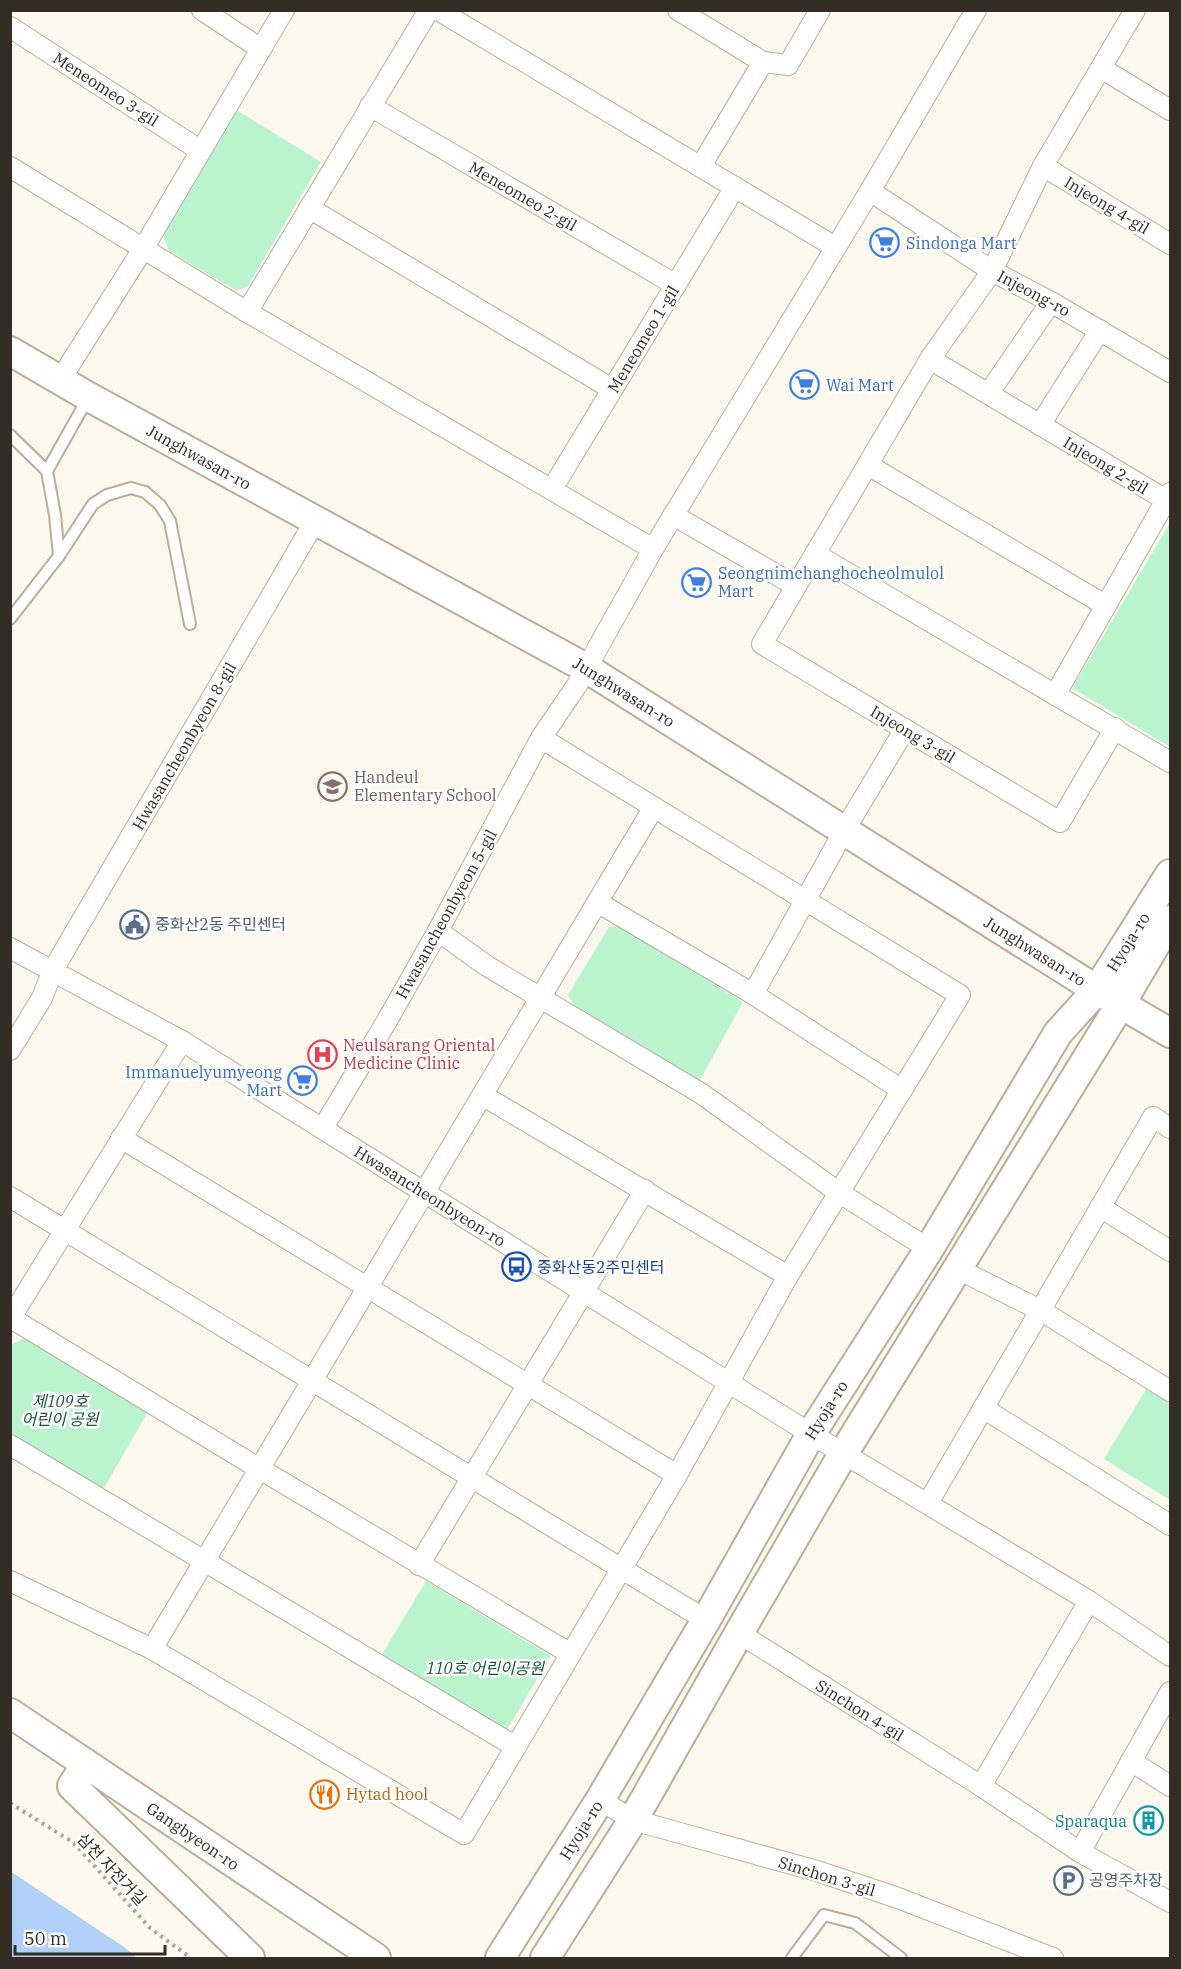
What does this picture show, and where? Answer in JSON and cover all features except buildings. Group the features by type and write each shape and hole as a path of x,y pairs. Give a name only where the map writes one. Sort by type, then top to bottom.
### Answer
{"street":[{"path":"202,10 261,49"},
{"path":"60,380 143,249 284,10"},
{"path":"247,312 429,10"},
{"path":"438,10 835,247"},
{"path":"678,10 763,62 788,65 820,10"},
{"path":"586,668 653,549 870,191 976,10"},
{"path":"992,271 1043,166 1135,10"},
{"name":"Meneomeo 3-gil","path":"10,27 201,151"},
{"path":"701,166 763,62"},
{"path":"1101,68 1170,110"},
{"name":"Meneomeo 2-gil","path":"370,106 676,285"},
{"name":"Injeong 4-gil","path":"1043,166 1170,244"},
{"path":"10,167 247,312 653,549"},
{"name":"Meneomeo 1-gil","path":"552,489 735,187"},
{"name":"Injeong-ro","path":"870,191 992,271 1051,302 1170,372"},
{"path":"309,208 612,390"},
{"name":"Injeong 3-gil","path":"992,271 930,359 762,644 1060,822 1115,728"},
{"path":"988,394 1051,302"},
{"path":"930,359 1043,427 1100,330"},
{"name":"Junghwasan-ro","path":"10,351 89,397 586,668 1108,998 1170,1033"},
{"name":"Injeong 2-gil","path":"1043,427 1168,497 1055,695"},
{"path":"868,465 1105,606"},
{"path":"673,516 796,586"},
{"name":"Hwasancheonbyeon 8-gil","path":"10,1050 42,998 53,970 315,520"},
{"path":"815,554 1170,762"},
{"name":"Hwasancheonbyeon 5-gil","path":"322,1128 438,931 542,738 586,668"},
{"path":"753,994 844,831 905,729"},
{"path":"10,1581 152,1649 464,1834 677,1475 788,1276 960,995 542,738"},
{"path":"152,1649 654,807"},
{"name":"Hyoja-ro","path":"545,1959 633,1820 843,1454 958,1269 1108,998 1170,874"},
{"path":"597,902 753,994 902,1090"},
{"name":"Hyoja-ro","path":"500,1959 600,1800 706,1620 811,1434 929,1249 1058,1033 1108,998 1170,920"},
{"path":"438,931 487,966 702,1094 838,1192 929,1249"},
{"name":"Hwasancheonbyeon-ro","path":"10,948 182,1041 843,1454"},
{"path":"182,1041 11,1319 571,1654"},
{"path":"482,1095 788,1276"},
{"path":"928,1503 1153,1117 1170,1128"},
{"path":"121,1138 677,1475"},
{"path":"420,1564 645,1190"},
{"path":"10,1197 706,1620"},
{"path":"1100,1207 1170,1251"},
{"path":"958,1269 1040,1310 1170,1391"},
{"path":"983,1408 1170,1525"},
{"path":"10,1444 516,1747"},
{"path":"843,1454 1089,1601 1170,1656"},
{"path":"981,1786 1089,1601"},
{"name":"Sinchon 4-gil","path":"739,1633 981,1786 1080,1852 1170,1902"},
{"path":"1080,1852 1170,1692"},
{"name":"Gangbyeon-ro","path":"10,1713 376,1959"},
{"path":"1131,1761 1170,1786"},
{"path":"86,1764 72,1786 250,1959"},
{"name":"Sinchon 3-gil","path":"600,1800 633,1820 817,1871 898,1898 1053,1959"}],"lane":[{"path":"47,471 89,397"},
{"path":"10,435 47,471 59,556"},
{"path":"10,620 59,556 93,504 107,495 131,488 145,492 160,505 170,521 190,624"},
{"path":"792,1959 824,1915 855,1923 901,1959"}],"path":[{"name":"삼천 자전거길","path":"10,1803 74,1843 150,1928 191,1959"}],"green space":[{"path":"235,109 321,162 248,286 237,291 169,251 162,233"},
{"path":"1170,523 1170,747 1072,688"},
{"path":"609,927 621,927 743,1002 698,1084 580,1013 568,995"},
{"name":"제109호 어린이 공원","path":"28,1336 149,1410 103,1490 11,1435 11,1345"},
{"path":"1148,1386 1170,1399 1170,1500 1104,1459"},
{"name":"110호 어린이공원","path":"426,1581 551,1656 506,1731 381,1656"}],"water":[{"path":"10,1871 124,1947 137,1958 11,1958"}],"place":[{"name":"Sindonga Mart","path":"885,243"},
{"name":"Wai Mart","path":"805,385"},
{"name":"Seongnimchanghocheolmulol Mart","path":"697,582"},
{"name":"Handeul Elementary School","path":"333,786"},
{"name":"중화산2동 주민센터","path":"134,924"},
{"name":"Neulsarang Oriental Medicine Clinic","path":"322,1054"},
{"name":"Immanuelyumyeong Mart","path":"303,1081"},
{"name":"중화산동2주민센터","path":"516,1267"},
{"name":"Hytad hool","path":"325,1794"},
{"name":"Sparaqua","path":"1148,1821"},
{"name":"공영주차장","path":"1068,1880"}]}
